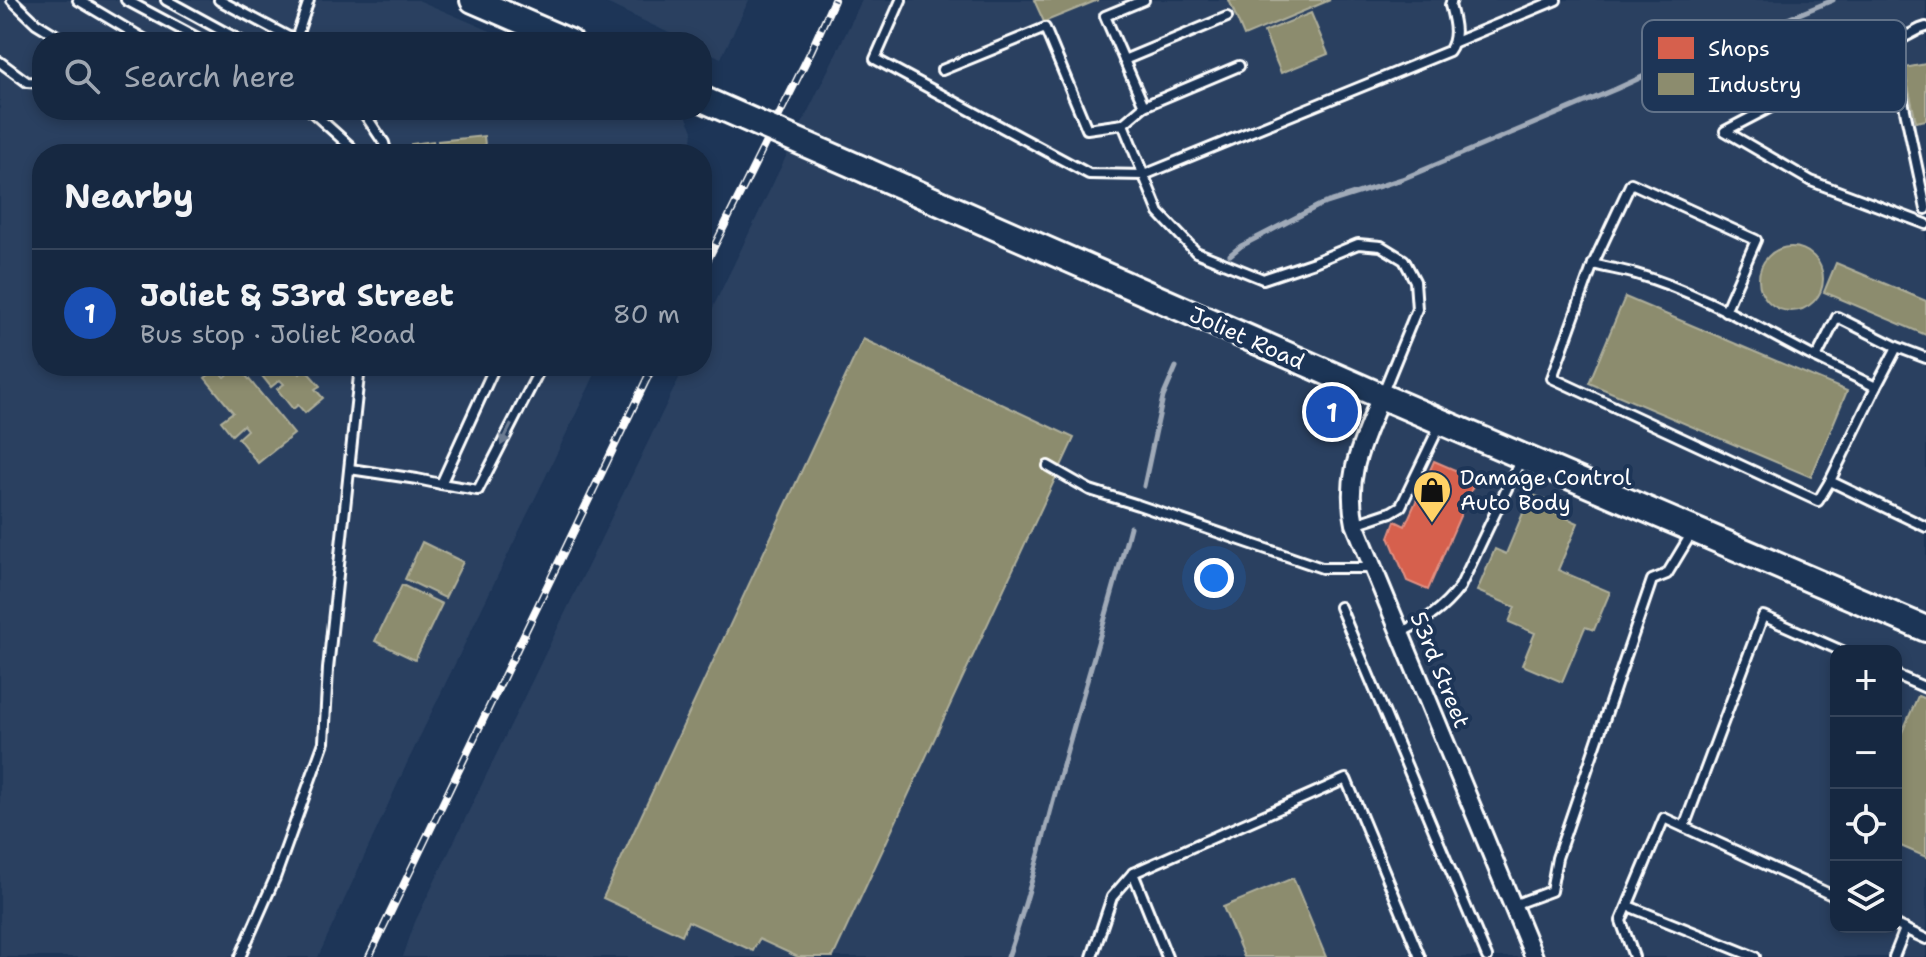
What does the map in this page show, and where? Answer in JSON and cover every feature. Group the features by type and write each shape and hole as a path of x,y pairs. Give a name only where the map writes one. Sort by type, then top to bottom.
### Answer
{"main road":[{"path":"473,0 547,32"},
{"name":"Joliet Road","path":"712,103 1381,396 1926,629"}],"street":[{"name":"53rd Street","path":"1381,396 1354,464 1351,506 1355,524 1534,957"}],"lane":[{"path":"12,0 36,23 51,32"},
{"path":"78,0 132,32"},
{"path":"126,0 186,32"},
{"path":"166,0 225,32"},
{"path":"219,0 279,32"},
{"path":"299,32 309,0"},
{"path":"901,0 875,59 1089,174 1144,175 1449,51 1455,42 1556,0"},
{"path":"1144,0 1105,16 1144,106"},
{"path":"1452,0 1455,42"},
{"path":"1124,60 1227,17"},
{"path":"1906,37 1926,27"},
{"path":"942,70 1045,28 1087,129 1123,124 1144,106 1239,66"},
{"path":"0,62 27,82 32,82"},
{"path":"1761,112 1725,131 1811,181 1926,224"},
{"path":"1905,112 1926,209"},
{"path":"321,120 348,144"},
{"path":"369,120 384,144"},
{"path":"1123,124 1159,213 1196,252 1263,279 1358,244 1381,246 1404,260 1415,281 1417,309 1381,396"},
{"path":"1725,311 1756,240 1631,183 1593,264 1552,378 1818,501 1897,347"},
{"path":"1593,264 1636,274 1678,289 1876,387"},
{"path":"1816,358 1837,317 1926,358"},
{"path":"240,957 275,878 324,742 328,669 359,376"},
{"path":"441,484 490,376"},
{"path":"350,469 478,490 536,376"},
{"path":"1355,524 1401,506 1442,422"},
{"path":"1400,633 1434,615 1460,587 1522,456"},
{"path":"1048,466 1090,490 1322,568 1373,568"},
{"path":"1830,481 1925,525"},
{"path":"1512,905 1551,891 1557,858 1652,580 1667,574 1693,530"},
{"path":"1340,607 1487,957"},
{"path":"1684,827 1763,616 1830,646"},
{"path":"1902,678 1926,688"},
{"path":"1092,957 1112,897 1133,873 1346,779 1420,957"},
{"path":"1634,957 1621,921 1664,818 1830,894"},
{"path":"1133,873 1167,957"},
{"path":"1628,906 1755,957"},
{"path":"1902,928 1926,939"},
{"path":"1894,957 1899,933"}],"shaded area":[{"path":"0,0 418,0 493,32 32,32 32,120 688,120 693,131 691,144 32,144 32,376 594,376 408,761 318,957 0,957"},
{"path":"600,0 749,0 721,58 712,54 712,32 667,32"},
{"path":"862,0 1926,0 1926,957 403,957 415,922 680,376 712,376 712,309"}],"building: Shops":[{"name":"Damage Control Auto Body","path":"1434,461 1476,479 1428,590 1407,581 1389,537 1395,521 1405,526"}],"building: Industry":[{"path":"1034,0 1098,0 1044,22"},
{"path":"1229,0 1330,0 1244,36"},
{"path":"1311,13 1328,54 1281,73 1264,32"},
{"path":"1926,64 1926,120 1916,122 1906,68"},
{"path":"484,136 485,144 438,144 438,141"},
{"path":"1791,247 1809,253 1817,261 1823,279 1817,297 1809,305 1791,311 1773,305 1765,297 1759,279 1765,261 1773,253"},
{"path":"1836,263 1926,301 1926,335 1824,292"},
{"path":"1625,297 1847,391 1811,477 1589,383"},
{"path":"863,339 1074,438 833,957 798,957 759,939 753,951 688,921 682,935 603,898"},
{"path":"246,376 294,434 258,463 238,438 247,430 243,425 232,435 221,421 233,412 205,378"},
{"path":"262,376 311,376 320,386 315,389 323,398 305,413 298,405 293,409 277,389 284,384 280,380 271,387"},
{"path":"1531,494 1545,500 1542,507 1578,523 1558,570 1610,592 1594,630 1585,627 1562,682 1522,665 1535,633 1509,622 1515,607 1477,591 1495,549 1506,554"},
{"path":"422,542 463,562 445,598 405,579"},
{"path":"402,585 442,604 415,660 375,641"},
{"path":"1918,696 1926,699 1926,857 1902,847 1902,732"},
{"path":"1293,878 1326,957 1244,957 1223,907"}],"waterway":[{"path":"1785,20 1833,0"},
{"path":"1230,255 1241,246 1320,205 1402,179 1642,77"},
{"path":"1144,486 1163,397 1176,367"},
{"path":"1008,957 1130,527"}],"railway":[{"path":"712,251 834,0"},
{"path":"369,957 648,376"}],"place":[{"name":"Joliet & 53rd Street","path":"1332,412"},
{"name":"Damage Control Auto Body","path":"1432,524"}]}
